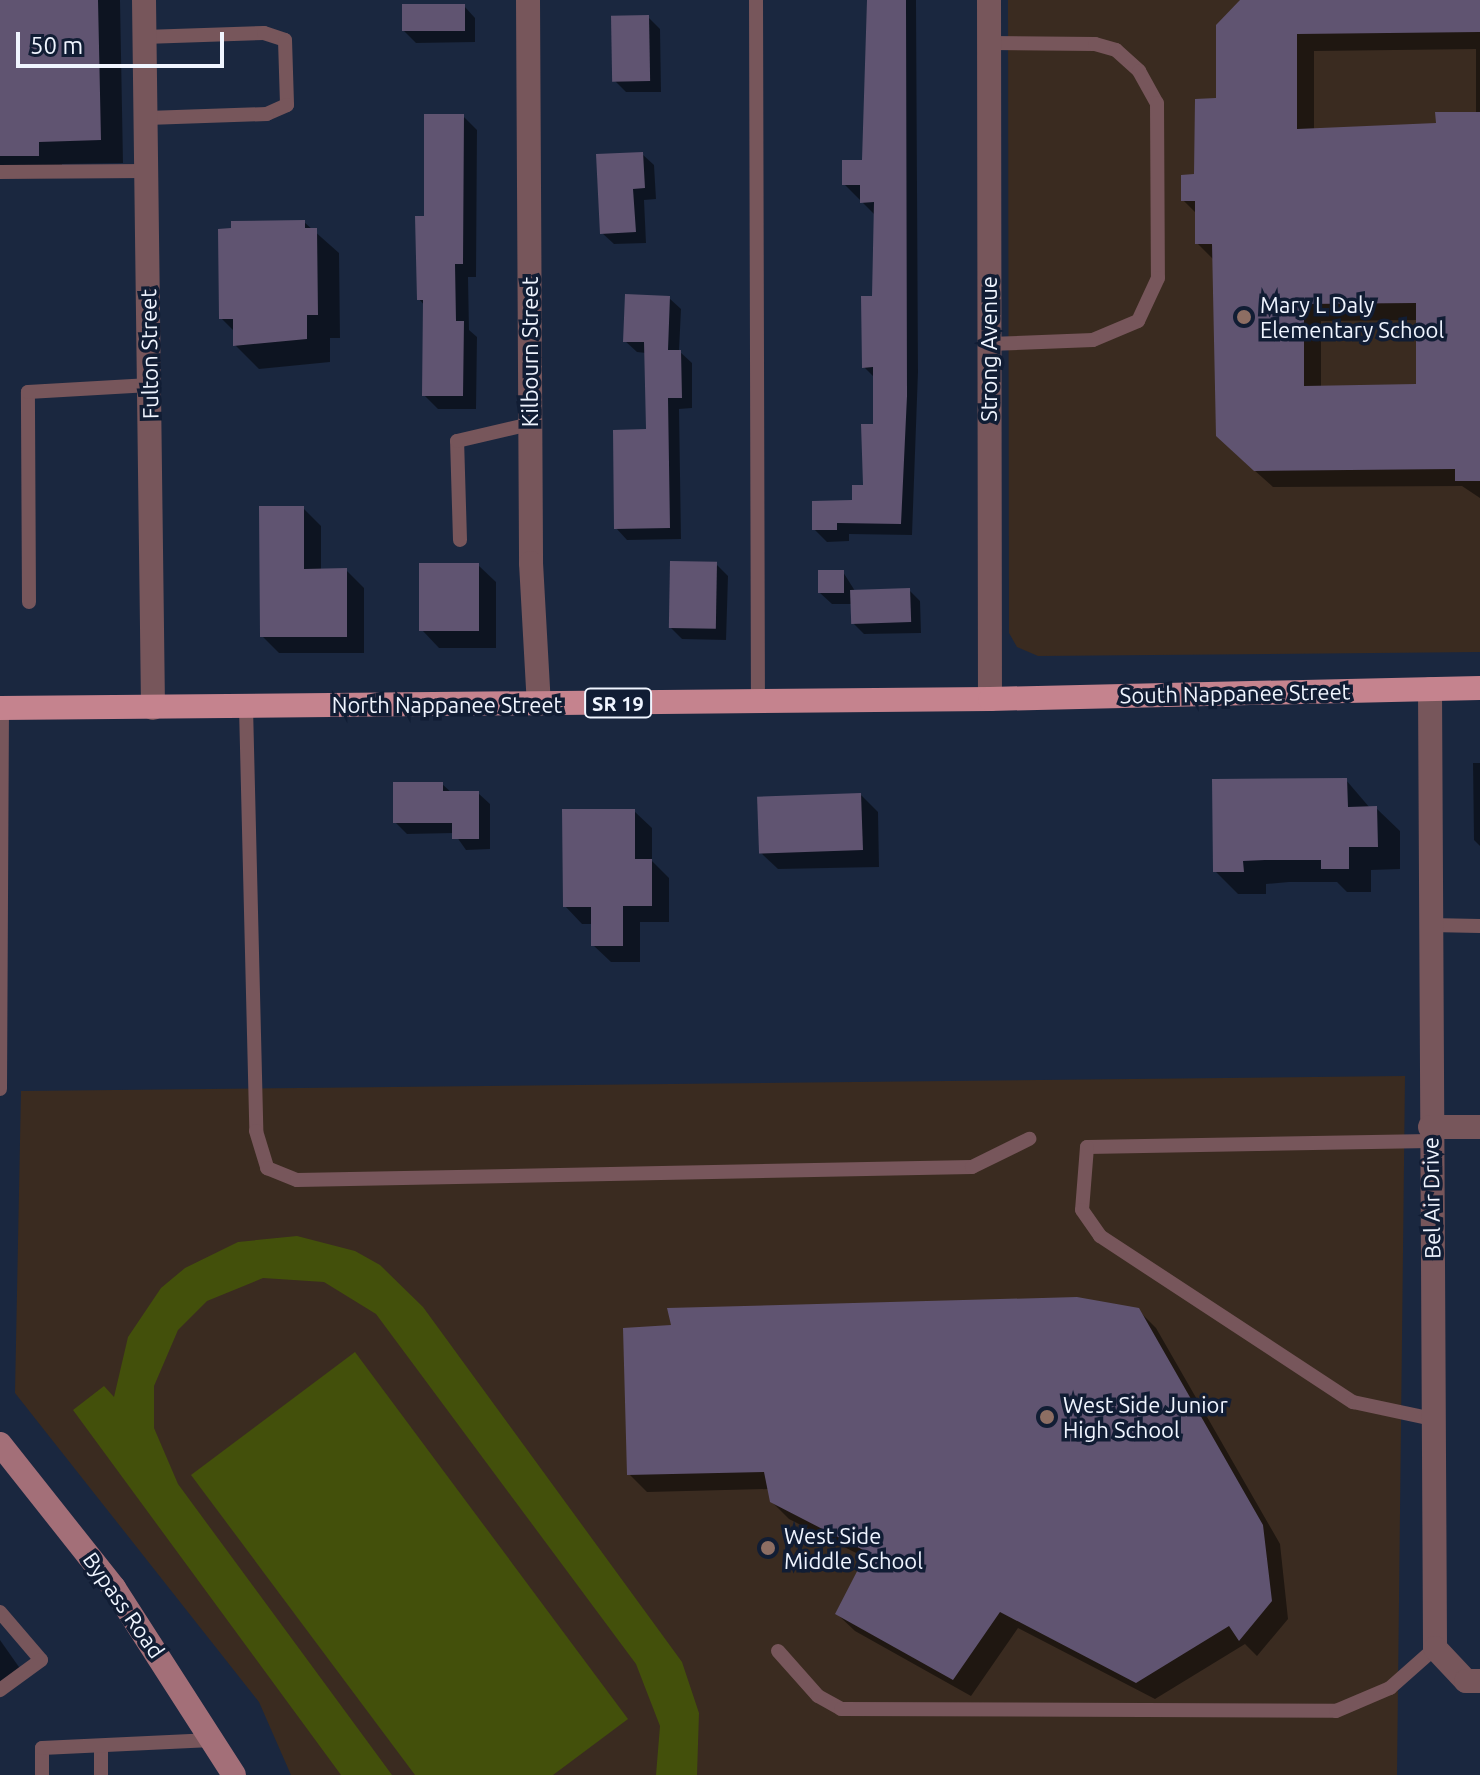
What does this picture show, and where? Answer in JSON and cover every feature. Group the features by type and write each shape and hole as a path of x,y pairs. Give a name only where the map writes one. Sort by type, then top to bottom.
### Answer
{"main road":[{"name":"South Nappanee Street","path":"990,699 1480,688"},
{"name":"North Nappanee Street","path":"1,708 990,699"},
{"name":"Bypass Road","path":"0,1444 114,1588 234,1775"}],"street":[{"name":"Fulton Street","path":"144,0 153,708"},
{"name":"Kilbourn Street","path":"528,0 530,424 539,704"},
{"name":"Strong Avenue","path":"989,0 990,699"},
{"name":"Bel Air Drive","path":"1430,689 1435,1648"},
{"path":"1430,1134 1480,1127"},
{"path":"1435,1648 1466,1681 1480,1681"}],"lane":[{"path":"756,0 758,701"},
{"path":"144,37 264,33 285,40 287,105 267,114 147,118"},
{"path":"989,43 1095,44 1116,50 1139,71 1157,103 1158,278 1138,321 1093,340 989,344"},
{"path":"0,172 146,171"},
{"path":"29,602 28,392 150,385"},
{"path":"460,540 457,441 530,424"},
{"path":"246,707 256,1131 267,1168 297,1180 972,1167 1029,1139"},
{"path":"0,1089 1,708"},
{"path":"1430,925 1480,926"},
{"path":"1430,1134 1087,1147 1082,1210 1100,1236 1353,1402 1433,1419"},
{"path":"0,1612 41,1660 0,1690"},
{"path":"778,1651 818,1696 841,1709 1336,1711 1390,1688 1435,1648"},
{"path":"42,1775 42,1748 212,1740"},
{"path":"101,1747 101,1775"}],"shaded area":[{"name":"Mary L Daly Elementary School","path":"1008,0 1480,0 1480,652 1038,656 1017,647 1009,633"},
{"name":"West Side Middle School","path":"1405,1076 1397,1775 291,1775 259,1702 15,1393 21,1091"}],"green space":[{"path":"297,1236 355,1251 380,1265 423,1307 682,1662 699,1713 697,1775 656,1775 660,1726 636,1664 376,1314 324,1282 263,1278 207,1301 178,1330 154,1386 154,1428 178,1484 392,1775 341,1775 73,1410 104,1386 114,1397 128,1337 161,1288 185,1268 238,1242"},
{"path":"355,1352 628,1719 553,1775 415,1775 191,1475"}],"building":[{"path":"0,0 98,0 101,140 39,142 39,156 0,156"},
{"path":"867,0 906,0 907,396 901,524 837,523 837,530 812,530 812,501 852,500 852,485 863,485 861,424 873,424 873,367 862,368 861,296 872,296 874,202 860,203 860,185 842,185 842,160 862,160"},
{"path":"1240,0 1480,0 1480,32 1297,34 1297,129 1436,123 1435,112 1480,112 1480,481 1455,481 1455,469 1254,471 1216,436 1212,244 1195,244 1195,201 1181,201 1181,175 1194,174 1195,99 1216,98 1216,25","holes":["1416,303 1416,384 1304,386 1304,304"]},
{"path":"402,4 465,4 465,31 402,31"},
{"path":"649,15 650,81 612,82 611,16"},
{"path":"424,114 464,114 463,264 455,264 456,321 464,321 463,396 422,396 423,300 417,300 415,216 424,216"},
{"path":"643,152 645,188 633,189 636,232 600,234 596,154"},
{"path":"305,220 305,228 317,228 318,315 307,315 307,339 233,346 233,319 219,319 218,229 231,228 231,221"},
{"path":"625,294 670,296 668,350 681,350 682,398 668,398 670,528 614,529 613,430 646,429 644,342 623,342"},
{"path":"259,506 304,506 304,569 347,568 347,637 260,637"},
{"path":"670,561 717,562 716,629 669,628"},
{"path":"419,563 479,563 479,631 419,631"},
{"path":"818,570 844,570 844,593 818,593"},
{"path":"910,588 911,622 851,624 850,590"},
{"path":"1347,778 1348,807 1377,806 1378,847 1349,847 1349,869 1321,869 1321,860 1265,860 1243,861 1244,872 1213,872 1212,779"},
{"path":"393,782 443,782 443,791 479,791 479,839 452,839 452,823 393,823"},
{"path":"861,793 863,850 759,854 757,797"},
{"path":"562,809 635,809 635,859 652,859 652,906 623,906 623,946 591,946 591,907 563,907"},
{"path":"1077,1297 1139,1308 1263,1525 1272,1601 1239,1641 1229,1626 1136,1683 1000,1612 953,1680 835,1614 867,1552 770,1502 764,1472 627,1475 623,1328 671,1325 667,1308"}],"place":[{"name":"Mary L Daly Elementary School","path":"1244,317"},
{"name":"West Side Junior High School","path":"1047,1417"},
{"name":"West Side Middle School","path":"768,1548"}]}
